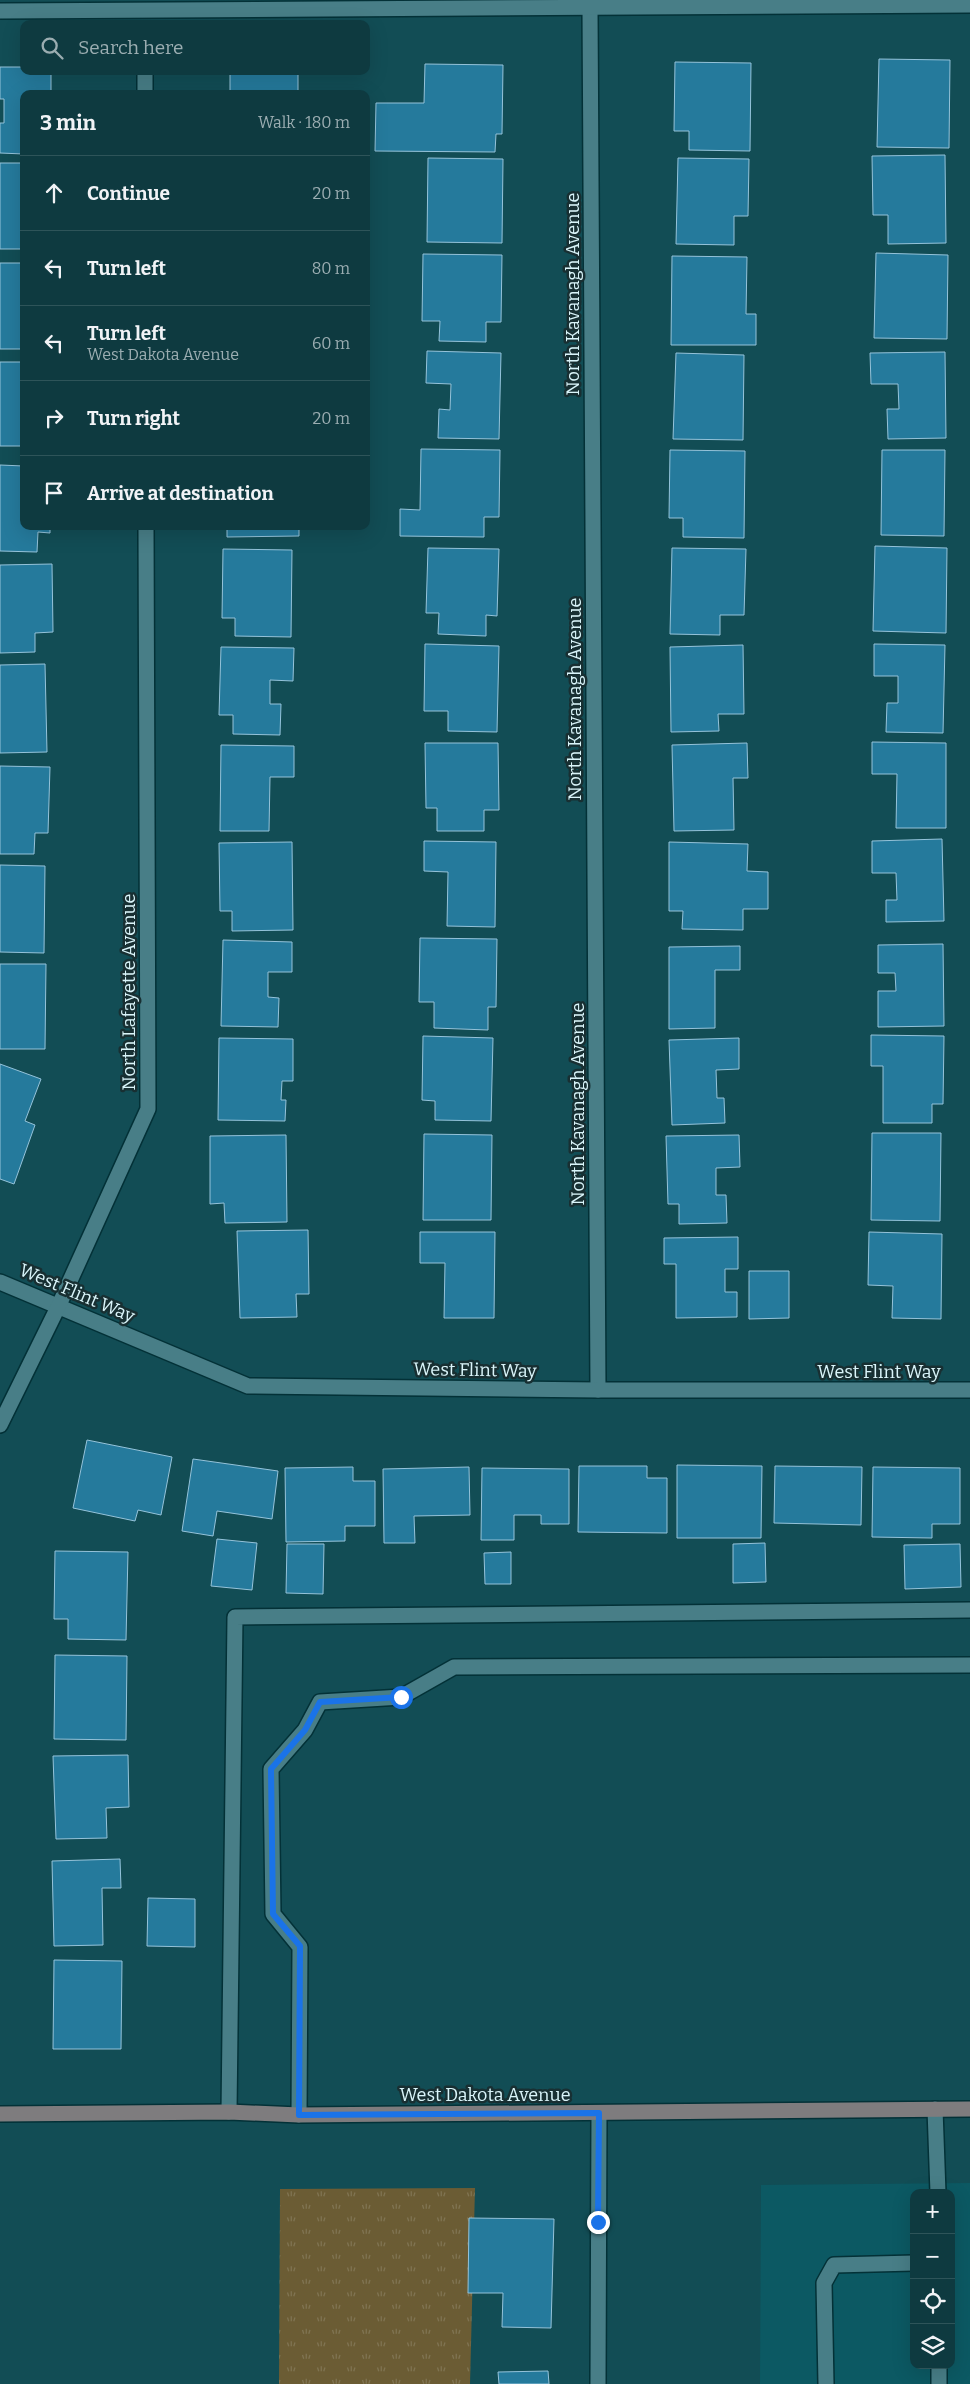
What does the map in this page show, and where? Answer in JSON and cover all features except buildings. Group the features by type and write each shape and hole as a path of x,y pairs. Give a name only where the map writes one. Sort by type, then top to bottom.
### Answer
{"street":[{"path":"0,11 144,16 590,8 970,5"},
{"name":"North Kavanagh Avenue","path":"590,8 598,1390"},
{"path":"144,75 145,90"},
{"name":"North Lafayette Avenue","path":"0,1425 148,1110 146,530"},
{"name":"West Flint Way","path":"0,1282 248,1386 598,1390 970,1390"},
{"path":"229,2112 235,1617 970,1610"},
{"path":"299,2115 300,1946 273,1914 271,1769 305,1730 320,1702 401,1697 454,1667 970,1665"},
{"path":"935,2108 938,2189"},
{"name":"West Dakota Avenue","path":"0,2114 229,2112 299,2115 970,2109"},
{"path":"598,2384 599,2113"},
{"path":"826,2384 824,2283 834,2265 910,2263"},
{"path":"939,2369 939,2384"}],"shaded area":[{"path":"970,2183 970,2384 760,2384 761,2185"}],"green space":[{"path":"475,2188 470,2384 279,2384 280,2189"}],"route":[{"path":"401,1697 320,1702 305,1730 271,1769 273,1914 300,1946 299,2115 599,2113 598,2222"}]}
